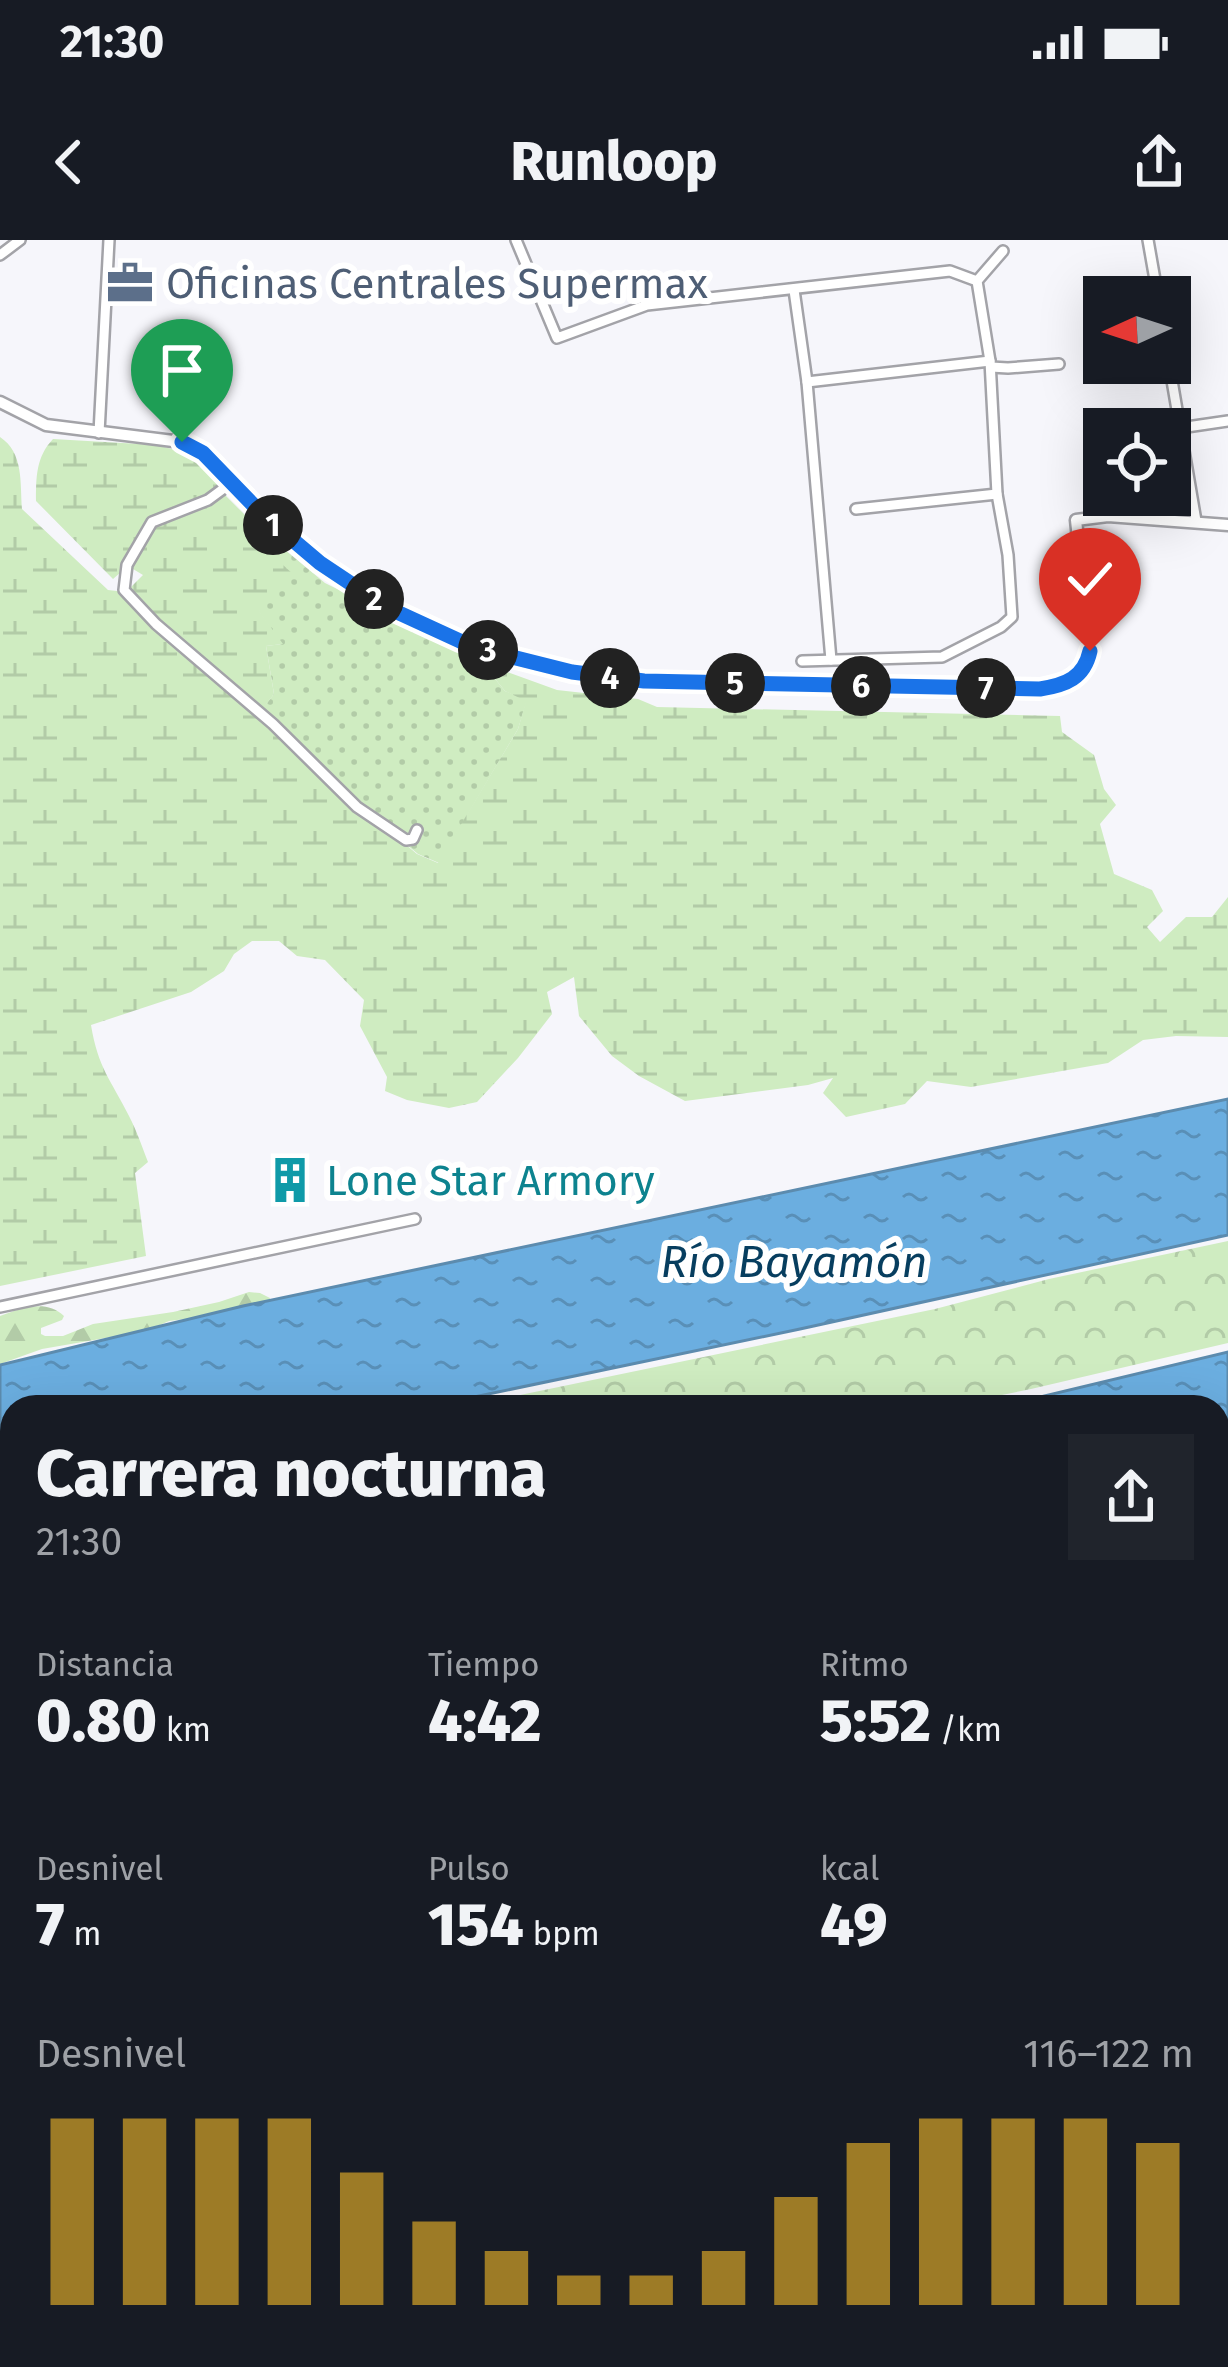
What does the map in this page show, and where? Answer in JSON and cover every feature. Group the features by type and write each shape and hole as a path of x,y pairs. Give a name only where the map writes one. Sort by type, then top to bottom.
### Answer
{"street":[{"path":"0,255 20,240"},
{"path":"99,433 109,240"},
{"path":"516,240 557,338 647,305 950,271 977,281"},
{"path":"1148,240 1154,276"},
{"path":"977,281 1004,251"},
{"path":"802,661 942,657 1012,617 997,494 991,364 977,281"},
{"path":"794,290 807,382 831,660"},
{"path":"807,382 991,364 1059,364"},
{"path":"0,402 46,425 193,446 288,539 320,563 386,607 460,641 572,672 644,681 1059,686 1084,671 1090,651 1076,520 1108,516 1228,524"},
{"path":"1191,426 1228,421"},
{"path":"231,484 208,500 152,522 127,565 124,590 156,625 273,724 357,807 406,840 417,830"},
{"path":"1191,492 1196,521"},
{"path":"856,509 997,494"},
{"path":"0,1307 415,1219"}],"green space":[{"path":"0,437 17,460 22,509 108,590 126,592 143,575 128,566 113,579 36,501 40,460 53,439 157,445 186,453 223,484 226,496 255,525 261,545 294,575 259,611 283,644 266,646 274,694 262,710 328,780 417,854 438,863 518,729 526,701 505,691 482,663 557,690 638,699 657,707 1060,716 1062,732 1094,755 1104,789 1116,805 1100,824 1114,874 1152,890 1163,911 1147,927 1160,942 1186,917 1212,917 1228,897 1228,1037 1143,1040 1108,1063 971,1087 927,1081 905,1104 846,1117 823,1093 833,1078 685,1101 612,1056 579,1016 574,977 547,992 552,1014 477,1102 449,1108 385,1091 387,1077 360,1026 364,1000 325,960 297,956 279,941 252,941 234,954 224,971 191,992 91,1025 101,1063 148,1162 135,1173 146,1256 0,1286"},
{"path":"255,525 325,583 457,648 482,663 505,691 527,700 518,729 439,863 418,854 328,780 262,709 274,694 266,646 282,644 259,612 261,544"},
{"path":"1228,1241 1228,1343 1002,1395 520,1395 935,1309"},
{"path":"249,1292 270,1298 269,1304 259,1310 169,1321 146,1331 42,1349 0,1364 0,1316 17,1310 42,1306 57,1311 64,1316 62,1320 41,1328 41,1334 63,1336 93,1324 173,1312"}],"water":[{"name":"Río Bayamón","path":"1228,1099 1228,1235 484,1395 0,1395 0,1365 243,1306"},
{"path":"1228,1352 1228,1395 1048,1395"}],"place":[{"name":"Oficinas Centrales Supermax","path":"130,283"},
{"name":"Lone Star Armory","path":"290,1180"}],"route":[{"path":"182,442 203,453 288,539 386,607 460,641 572,672 644,681 1040,689 1059,686 1084,671 1090,651"}]}
